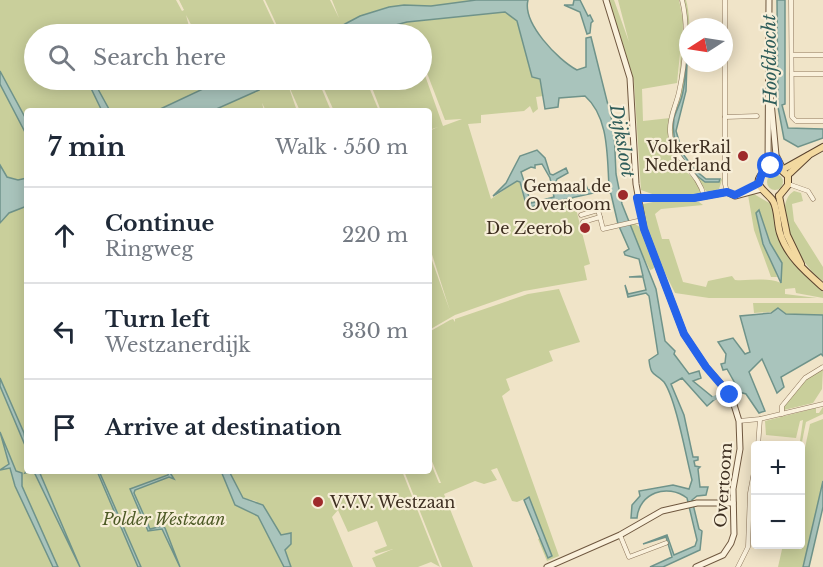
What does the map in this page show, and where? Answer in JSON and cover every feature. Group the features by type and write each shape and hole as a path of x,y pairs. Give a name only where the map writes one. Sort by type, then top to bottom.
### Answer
{"main road":[{"path":"821,285 795,260 784,242 775,204 761,187 762,173 769,168 784,169 823,147"},
{"path":"784,169 790,184 781,195 783,216 787,234 803,267"},
{"path":"761,187 770,194 781,195"}],"street":[{"path":"580,215 598,210 603,229 642,220 637,198 630,78 606,0"},
{"path":"682,0 686,19 681,82 670,132 678,158 700,185 704,197"},
{"path":"725,0 727,192"},
{"path":"769,0 769,168"},
{"path":"791,0 793,119 823,121"},
{"path":"792,55 823,55"},
{"path":"792,74 823,74"},
{"path":"769,89 776,155 784,169"},
{"path":"725,117 757,116"},
{"path":"790,184 808,191 813,199"},
{"path":"637,198 704,197 727,192 732,195 761,187"},
{"path":"583,222 600,217"},
{"name":"Overtoom","path":"642,220 674,301 684,334 706,367 729,393 739,421 740,449 733,503 734,534 728,549 714,560 696,567"},
{"path":"782,414 781,407 803,380 823,367"},
{"path":"739,421 760,419 823,404"},
{"path":"758,441 760,419"},
{"path":"738,567 748,547 751,488"},
{"path":"547,567 620,535 662,511 697,503 733,503"},
{"path":"620,535 629,557 666,543"}],"green space":[{"name":"Polder Westzaan","path":"0,0 176,0 182,11 184,10 179,0 263,0 274,24 191,24 186,15 188,24 24,24 24,90 212,90 218,108 24,108 24,474 222,474 235,505 258,516 284,567 0,567"},
{"path":"265,0 330,0 339,18 332,0 476,0 431,6 389,7 343,24 276,24"},
{"path":"608,0 614,0 629,42 618,0 679,0 683,18 679,18 677,83 642,89 643,121 670,118 675,153 682,166 701,188 702,191 699,194 655,195 641,190 634,82"},
{"path":"683,0 686,0 689,18 686,18"},
{"path":"505,12 517,21 532,77 540,79 543,96 536,97 538,109 533,113 530,106 524,111 481,115 481,123 468,124 491,199 517,181 530,207 573,197 590,264 584,266 587,280 524,291 455,315 432,328 432,260 450,311 432,254 432,130 438,127 432,129 432,108 380,108 373,90 430,90 443,126 462,119 445,120 432,86 432,24 399,24"},
{"path":"679,72 682,72 678,93 669,116 678,90"},
{"path":"682,72 686,72 681,98 676,110"},
{"name":"Polder Westzaan","path":"259,90 290,90 296,108 264,108 262,103 263,108 218,108"},
{"name":"Polder Westzaan","path":"291,90 322,90 330,108 299,108"},
{"path":"325,90 370,90 378,108 333,108"},
{"path":"676,112 674,136 676,144 690,167 703,181 719,182 723,177 719,189 709,193 674,147 671,129"},
{"path":"772,174 778,174 783,182 781,188 772,190 767,185 767,179"},
{"path":"794,191 801,193 803,201 792,204 794,221 823,267 823,281 806,265 786,224 787,199"},
{"path":"754,194 771,204 793,262 823,292 823,298 796,293 795,288 785,289 785,294 817,298 709,298 675,293 653,249 641,209 643,204 658,201 699,202 703,205 661,209 655,214 662,239 669,239 683,282 706,287 708,281 732,276 735,280 764,280 781,283 780,261 770,243 759,210 777,277 771,277 754,230 748,195"},
{"path":"634,223 641,228 655,266 653,269 650,270 628,225"},
{"path":"559,289 580,342 549,351 553,361 506,379 510,390 502,396 559,556 547,561 538,539 540,538 548,558 552,556 529,497 517,502 512,501 497,468 491,470 497,480 484,484 475,481 444,494 473,567 442,567 405,474 432,474 432,466 441,483 432,461 432,330 450,320 453,319 455,322 455,319 528,294"},
{"path":"753,303 823,303 823,315 786,314 783,311 754,313"},
{"path":"823,368 822,389 813,403 784,410 806,378"},
{"path":"823,407 823,414 806,422 802,441 800,441 803,420 800,421 796,438 766,435 765,421 816,408 816,413 819,413"},
{"path":"823,419 823,481 803,567 778,567 782,549 805,549 805,448 810,424"},
{"path":"231,474 403,474 440,567 431,562 418,567 376,567 372,558 393,549 376,554 374,551 387,546 377,521 348,532 338,510 332,517 353,567 291,567 285,550 291,542 291,533 281,535 256,501 243,498"}],"water":[{"path":"476,0 528,0 530,19 543,40 560,58 577,70 586,67 586,38 591,37 614,129 616,174 622,204 656,289 665,341 675,351 674,354 689,374 699,371 701,378 693,381 715,399 707,406 682,378 671,384 684,415 693,457 698,457 698,460 694,461 695,466 700,467 698,469 700,487 708,487 706,495 697,496 692,500 699,529 702,531 700,550 663,567 650,567 672,557 666,537 643,544 667,535 674,555 695,546 697,540 687,498 679,494 671,491 655,493 643,502 637,518 631,518 632,505 640,496 639,491 673,485 689,489 692,480 673,401 664,382 652,372 650,366 649,360 658,354 649,296 646,293 628,297 625,285 628,294 646,290 643,277 629,277 643,276 639,259 625,255 624,252 629,249 618,224 611,194 607,190 530,207 526,204 520,182 517,181 493,196 506,183 520,156 537,150 545,158 550,174 553,175 566,168 568,173 557,179 555,184 558,190 580,190 575,187 583,188 581,181 584,180 588,190 609,186 607,150 599,115 585,96 559,98 558,107 545,109 540,79 532,77 517,21 505,12 399,24 345,24 360,16 404,5 431,6","holes":["542,164 550,178 554,197 531,203 521,172"]},
{"path":"574,0 580,0 593,21 590,33 587,34 580,12 564,5 573,5"},
{"path":"777,0 785,0 785,104 782,105 788,128 823,129 823,138 798,147 784,139 778,107"},
{"path":"0,71 24,115 24,130 0,84"},
{"path":"687,72 686,91 676,131 683,154 695,170 706,179 720,179 719,182 705,182 691,170 677,146 673,128 674,118"},
{"path":"92,90 98,90 108,108 101,108"},
{"path":"201,90 259,90 219,108 162,108"},
{"path":"0,165 7,177 18,180 24,179 24,207 9,213 0,223"},
{"path":"759,210 770,243 782,263 781,283 763,244 756,213"},
{"path":"778,308 786,314 823,315 823,356 821,354 781,377 784,387 777,393 762,359 749,372 765,411 759,413 746,394 732,390 737,387 727,369 723,370 721,364 725,363 726,354 718,342 733,338 745,354 750,352 740,316 771,313"},
{"path":"0,378 24,433 24,443 0,386"},
{"path":"0,432 16,471 22,473 22,486 58,567 53,567 15,486 10,468 0,470 9,464"},
{"path":"35,474 40,474 80,567"},
{"path":"98,474 100,474 141,567 138,567"},
{"path":"171,474 174,479 169,477 135,490 134,493 150,529 162,526 165,528 180,567 162,529 148,531 130,489"},
{"path":"222,474 231,474 243,498 263,505 281,535 291,533 291,544 285,550 291,567 284,567 258,516 235,505"},
{"path":"823,481 823,507 809,567 803,567"},
{"path":"529,497 552,556 548,558 524,500"}],"waterway":[{"path":"714,398 739,389"}],"place":[{"name":"VolkerRail Nederland","path":"743,156"},
{"name":"Gemaal de Overtoom","path":"623,195"},
{"name":"De Zeerob","path":"585,228"},
{"name":"V.V.V. Westzaan","path":"318,502"}],"route":[{"path":"730,395 699,358 684,334 674,301 644,229 637,198 694,198 727,192 732,195 742,194 759,183 762,173 771,166"}],"water label":[{"name":"Hoofdtocht","path":"770,60"},
{"name":"Dijksloot","path":"622,141"}]}
